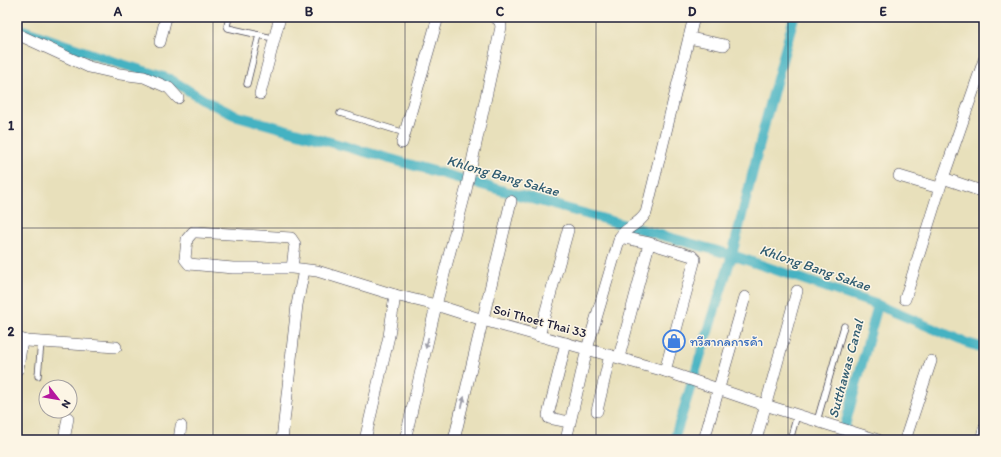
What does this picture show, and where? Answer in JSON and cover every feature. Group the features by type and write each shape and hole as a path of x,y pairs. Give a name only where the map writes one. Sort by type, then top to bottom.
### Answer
{"street":[{"path":"160,42 166,17"},
{"path":"260,94 280,17"},
{"path":"403,138 438,17"},
{"path":"405,440 436,305 466,190 501,27 501,23 497,17"},
{"path":"566,440 586,349 622,234 641,221 646,213 694,17"},
{"path":"17,34 89,67 120,74 144,77 169,88 178,98"},
{"path":"689,38 724,45"},
{"path":"905,299 941,183 984,60"},
{"path":"899,176 984,192"},
{"path":"454,440 511,201"},
{"path":"538,336 568,230"},
{"name":"Soi Thoet Thai 33","path":"298,269 295,244 291,238 192,232 187,239 185,259 189,264 233,268 298,269 317,271 395,295 436,305 538,336 665,371 765,405 878,440"},
{"path":"622,234 695,258 665,371"},
{"path":"597,411 649,244"},
{"path":"282,440 297,305 298,269"},
{"path":"756,440 797,291"},
{"path":"365,440 389,336 395,295"},
{"path":"704,440 745,297"},
{"path":"18,369 19,339 116,347"},
{"path":"566,343 548,415 552,419 569,422"},
{"path":"905,440 931,361"},
{"path":"64,440 68,419"},
{"path":"179,440 181,426"},
{"path":"981,440 984,429"}],"lane":[{"path":"229,17 228,28 268,36"},
{"path":"247,84 259,35"},
{"path":"340,113 403,138"},
{"path":"818,421 844,326"},
{"path":"38,376 41,342"},
{"path":"790,440 797,414"}],"waterway":[{"path":"674,440 732,255 766,119 794,17"},
{"name":"Khlong Bang Sakae","path":"17,28 109,60 170,79 204,100 234,115 732,255 878,305 967,343 984,348"},
{"name":"Sutthawas Canal","path":"841,440 878,305"}],"place":[{"name":"ทวีสากลการค้า","path":"674,341"}]}
